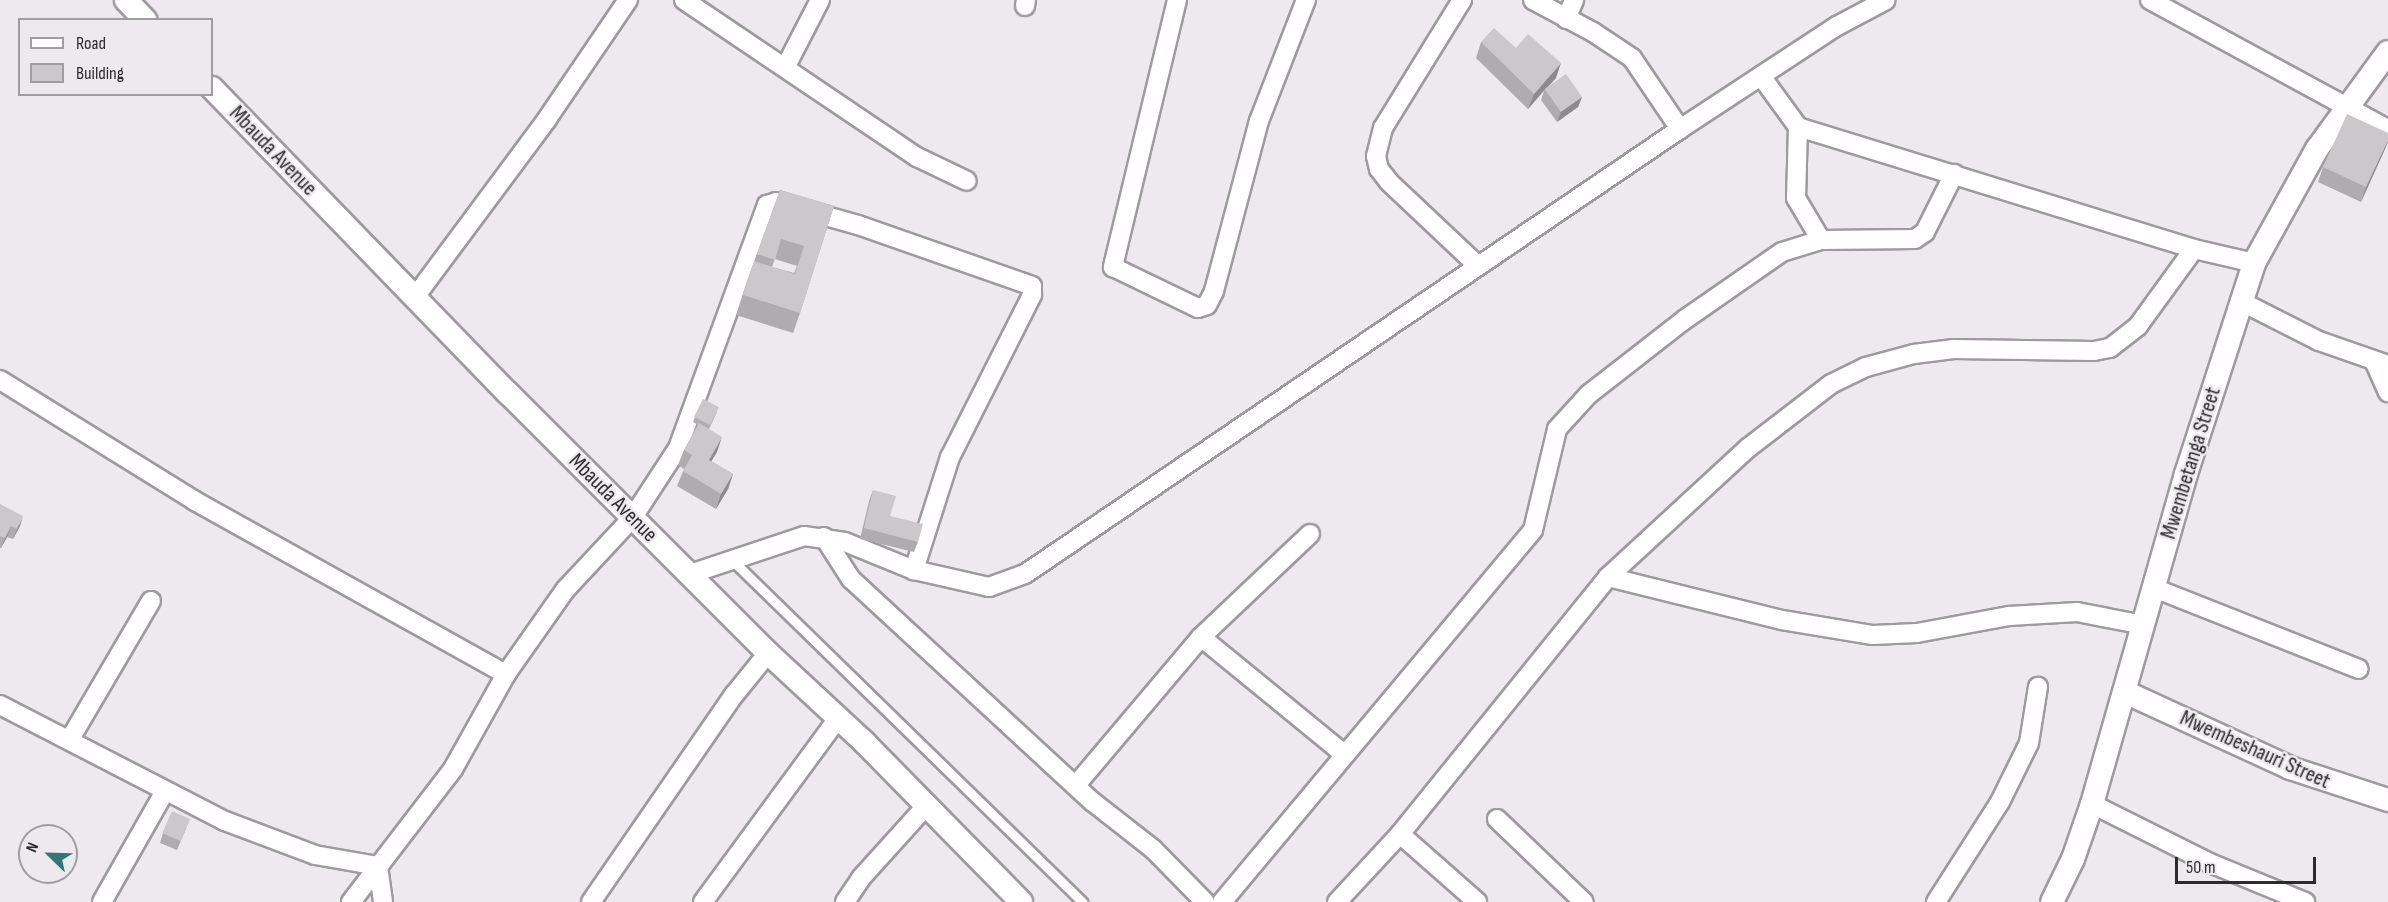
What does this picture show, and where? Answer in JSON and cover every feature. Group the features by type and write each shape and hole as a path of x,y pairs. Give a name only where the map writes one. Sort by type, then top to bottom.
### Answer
{"street":[{"path":"126,0 143,18"},
{"path":"415,297 547,119 628,0"},
{"path":"684,0 786,66 917,157 967,181"},
{"path":"786,66 820,0"},
{"path":"1177,0 1113,267 1189,308 1198,308 1207,305 1214,291 1259,121 1306,0"},
{"path":"1462,0 1383,128 1376,156 1389,182 1478,266"},
{"path":"1533,0 1632,58 1680,129"},
{"path":"1566,19 1574,0"},
{"path":"690,574 734,562 784,540 825,537 914,570 989,587 1025,574 1311,376 1680,129 1837,26 1886,0"},
{"path":"2150,0 2388,129"},
{"name":"Mwembetanga Street","path":"2052,902 2073,859 2092,804 2154,588 2240,301 2254,263 2285,202 2347,108 2388,52"},
{"path":"1761,76 1798,127 2194,249 2254,263"},
{"name":"Mbauda Avenue","path":"213,89 415,297 768,653 838,718 1021,902"},
{"path":"1798,127 1796,198 1821,240"},
{"path":"1222,902 1533,530 1557,429 1589,394 1684,320 1782,252 1821,240 1915,239 1925,232 1954,174"},
{"path":"351,902 453,769 506,674 565,590 633,517 678,448 761,214 767,205 776,202 979,265 1032,286 1032,295 950,457 914,570"},
{"path":"1342,900 1400,834 1608,577 1748,448 1831,384 1866,367 1914,354 1954,349 2094,351 2110,348 2138,326 2194,249"},
{"path":"2240,301 2319,341 2382,364 2388,392"},
{"path":"0,380 195,501 506,674"},
{"path":"1076,785 1202,637 1310,534"},
{"path":"825,537 850,579 1076,785 1153,849 1206,902"},
{"path":"1608,577 1782,620 1873,636 1917,633 2009,616 2077,612 2144,625"},
{"path":"2154,588 2360,669"},
{"path":"70,739 151,601"},
{"path":"1202,637 1345,755"},
{"path":"591,902 734,695 768,653"},
{"path":"1936,902 2000,802 2029,743 2038,687"},
{"name":"Mwembeshauri Street","path":"2125,692 2290,768 2388,800"},
{"path":"0,705 70,739 225,821 315,855 378,866"},
{"path":"703,902 838,718"},
{"path":"102,902 165,791"},
{"path":"2092,804 2210,863 2305,902"},
{"path":"844,902 861,878 926,806"},
{"path":"1497,819 1584,902"},
{"path":"1400,834 1477,902"},
{"path":"378,866 383,902"}],"lane":[{"path":"734,562 1083,902"}],"building":[{"path":"1494,28 1516,48 1528,34 1561,63 1534,94 1481,42"},
{"path":"1566,74 1582,97 1561,112 1545,89"},
{"path":"2347,114 2388,133 2388,140 2366,187 2323,167"},
{"path":"780,190 834,206 800,313 743,295 754,261 795,274 804,246 781,239 775,260 757,254"},
{"path":"703,399 719,407 710,425 694,417"},
{"path":"699,423 722,437 709,460 733,474 721,494 683,471 692,455 684,450"},
{"path":"873,490 896,496 890,516 923,524 918,542 864,528"},
{"path":"0,504 23,516 17,529 11,526 5,538 0,536"},
{"path":"172,811 190,819 181,841 162,833"}]}
